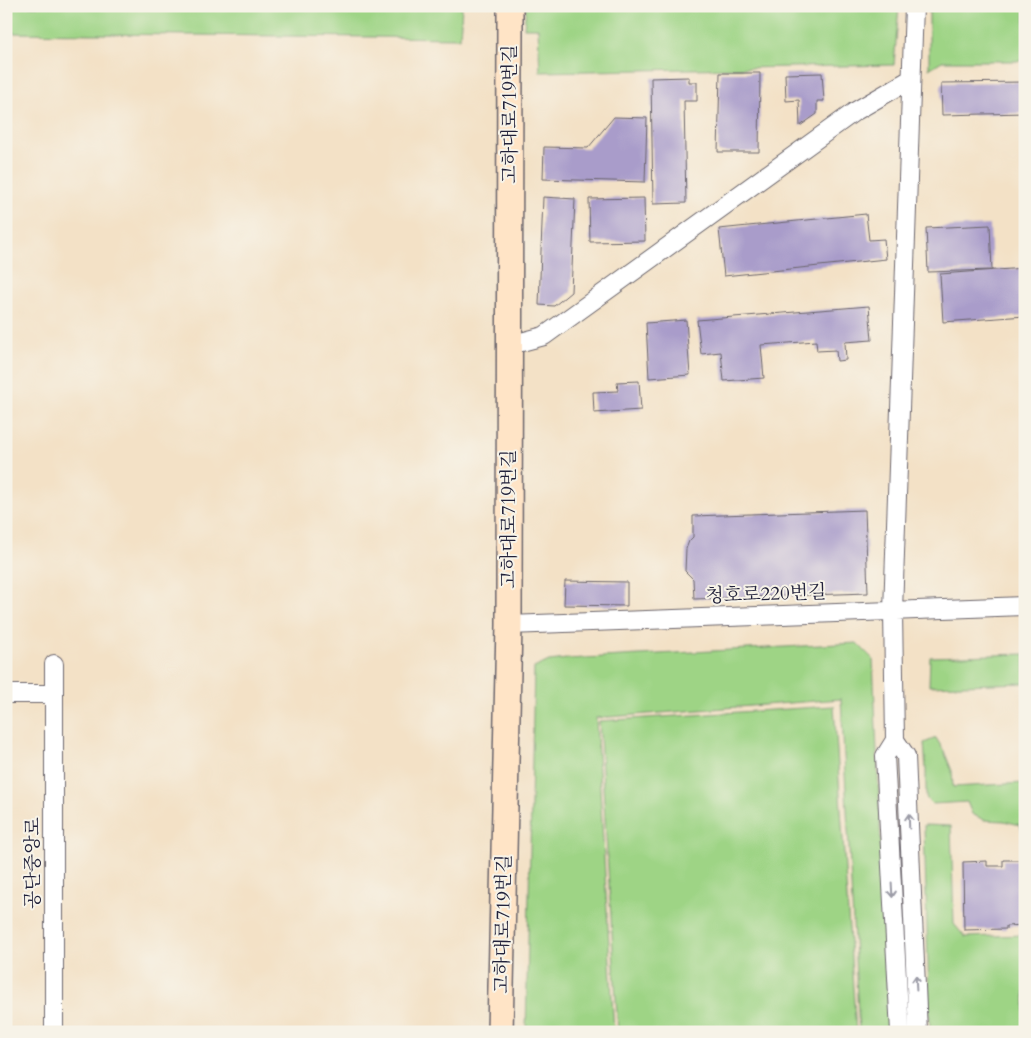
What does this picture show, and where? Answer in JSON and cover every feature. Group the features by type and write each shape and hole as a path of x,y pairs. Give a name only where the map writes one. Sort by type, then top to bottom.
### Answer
{"street":[{"name":"고하대로719번길","path":"500,1032 509,625 510,6"},
{"path":"900,1032 885,756 895,740 893,611 914,6"},
{"path":"510,345 544,336 854,112 911,80"},
{"name":"청호로220번길","path":"509,625 1025,606"},
{"name":"공단중앙로","path":"54,664 54,1032"},
{"path":"6,694 54,694"},
{"path":"895,740 906,756 918,1032"}],"green space":[{"path":"6,6 462,6 460,38 6,33"},
{"path":"526,6 899,6 894,65 540,72 538,28 524,28"},
{"path":"929,6 1025,6 1025,61 942,61 929,69"},
{"path":"857,643 873,659 889,1032 859,1032 841,699 596,718 614,1032 526,1032 534,668 549,661 567,659"},
{"path":"1025,654 1025,683 929,686 930,657"},
{"path":"834,706 856,1032 618,1032 599,721"},
{"path":"936,738 944,751 952,771 953,787 1025,783 1025,833 1023,833 1020,825 1004,821 984,820 972,814 967,802 932,804 926,798 924,743"},
{"path":"924,825 951,826 954,924 965,937 1025,935 1025,1032 930,1032"}],"building":[{"path":"720,73 760,73 759,152 718,152"},
{"path":"822,73 824,101 817,101 817,114 800,126 799,100 786,101 785,74"},
{"path":"689,77 689,82 697,82 697,101 684,101 686,203 653,204 651,78"},
{"path":"1025,82 1025,113 942,115 941,83"},
{"path":"614,117 647,118 645,182 543,179 544,147 588,148"},
{"path":"543,197 575,199 571,292 554,306 539,305"},
{"path":"644,198 645,241 590,242 589,199"},
{"path":"866,214 869,240 884,239 886,259 724,276 719,229"},
{"path":"990,225 992,270 928,272 926,228"},
{"path":"1025,268 1025,316 943,322 940,274"},
{"path":"869,306 872,340 845,342 846,360 837,361 836,350 817,351 816,341 761,345 764,378 724,381 721,352 701,354 697,320"},
{"path":"686,320 690,375 649,378 646,323"},
{"path":"639,381 641,410 594,413 593,392 618,391 617,382"},
{"path":"865,510 868,593 694,599 693,579 685,571 686,549 693,537 693,516"},
{"path":"565,581 627,582 627,606 564,605"},
{"path":"1003,860 1025,860 1025,925 1006,926 1006,929 964,930 963,862 987,861 987,866 1003,866"}]}
